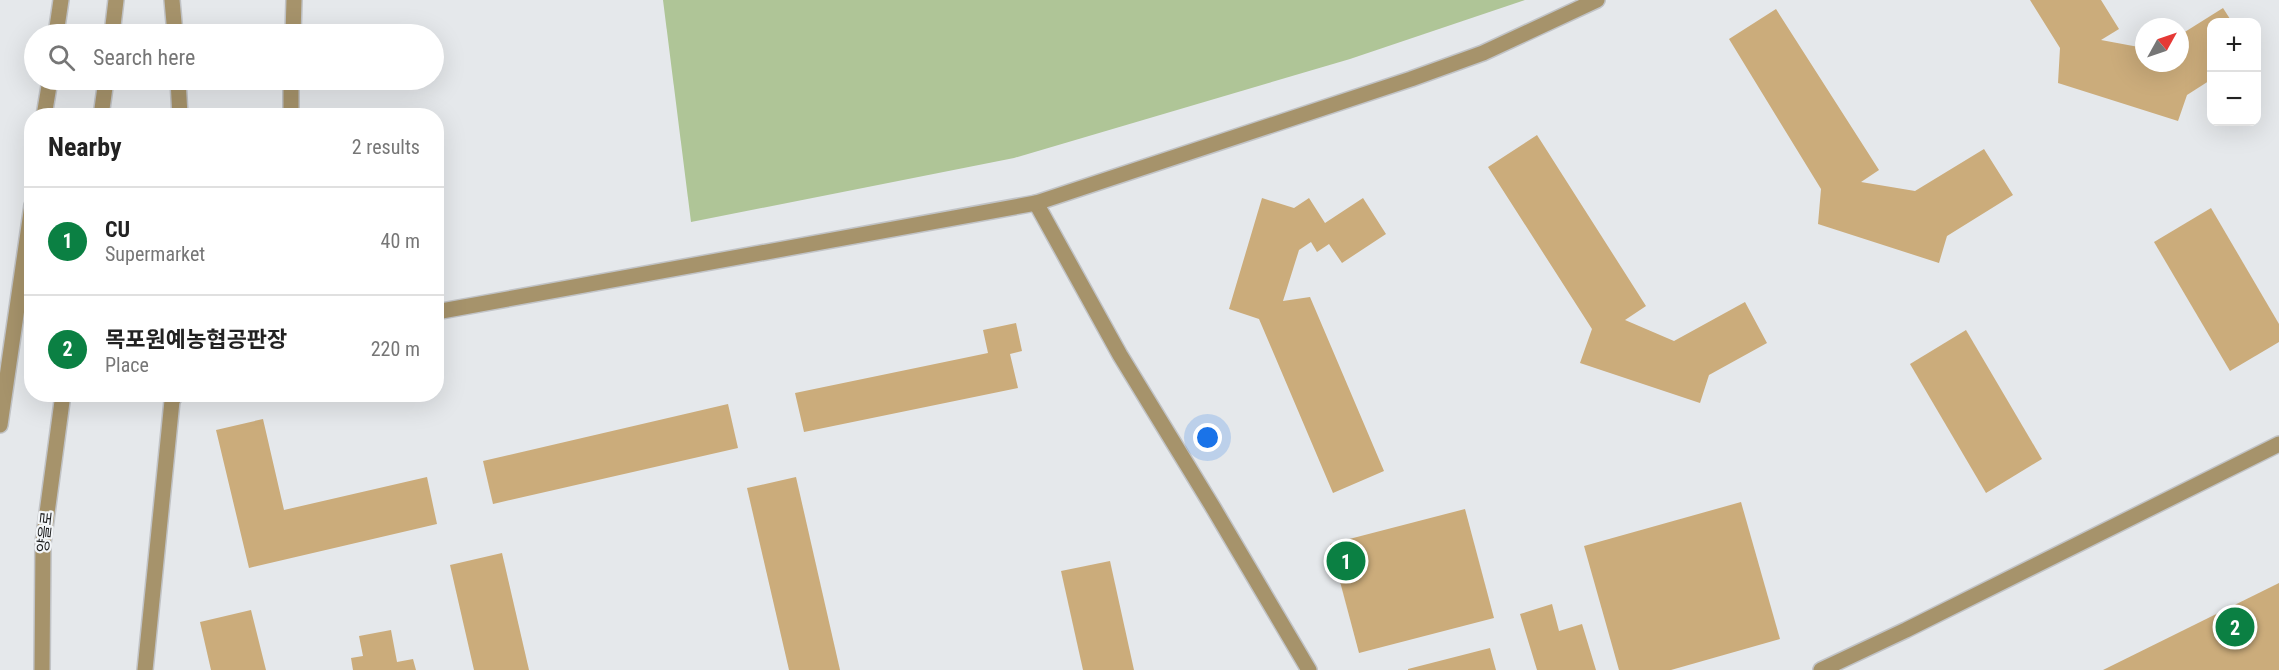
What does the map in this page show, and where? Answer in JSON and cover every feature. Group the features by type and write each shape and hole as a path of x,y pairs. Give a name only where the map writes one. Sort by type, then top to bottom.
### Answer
{"street":[{"path":"57,24 61,0"},
{"path":"113,24 116,0"},
{"path":"172,0 174,24"},
{"path":"293,24 294,0"},
{"path":"444,311 1036,203 1483,53 1598,0"},
{"path":"45,108 48,90"},
{"path":"102,108 105,90"},
{"path":"179,90 180,108"},
{"path":"291,90 291,108"},
{"path":"1036,203 1120,355 1309,670"},
{"path":"0,425 24,260"},
{"name":"양을로","path":"42,670 43,543 62,402"},
{"path":"146,670 172,402"},
{"path":"1821,670 1917,625 2279,444"}],"green space":[{"path":"663,0 1525,0 1350,59 1014,158 691,222"}],"building":[{"path":"2030,0 2101,0 2119,29 2101,40 2135,46 2135,72 2189,72 2189,29 2207,18 2207,82 2187,95 2178,121 2058,83 2060,48"},
{"path":"2223,8 2229,18 2207,18"},
{"path":"1776,9 1879,170 1861,182 1915,191 1984,149 2013,195 1947,236 1939,263 1818,224 1821,189 1729,39"},
{"path":"1537,135 1646,306 1625,320 1674,341 1745,302 1767,343 1709,375 1700,403 1580,363 1592,329 1488,167"},
{"path":"1262,198 1294,208 1309,198 1325,223 1363,198 1386,234 1342,263 1329,244 1317,252 1311,242 1299,250 1283,301 1310,297 1384,471 1333,493 1259,319 1229,309"},
{"path":"2211,208 2279,324 2279,342 2230,371 2154,242"},
{"path":"1016,323 1022,351 1010,354 1018,388 804,432 795,393 988,353 983,330"},
{"path":"1966,330 2042,459 1986,493 1910,364"},
{"path":"728,404 738,448 493,504 483,461"},
{"path":"263,419 284,510 427,477 437,524 249,568 216,430"},
{"path":"796,477 840,670 789,670 747,488"},
{"path":"1741,502 1780,639 1671,670 1619,670 1584,546"},
{"path":"1465,509 1494,618 1359,653 1330,544"},
{"path":"502,553 529,670 474,670 450,565"},
{"path":"1110,561 1134,670 1083,670 1061,571"},
{"path":"2279,583 2279,670 2103,670"},
{"path":"1552,604 1559,631 1582,624 1596,670 1537,670 1520,614"},
{"path":"251,610 266,670 211,670 200,622"},
{"path":"391,630 397,662 413,659 416,670 353,670 351,658 363,656 359,636"},
{"path":"1490,648 1496,670 1408,670 1408,669"}],"place":[{"name":"CU","path":"1346,561"},
{"name":"목포원예농협공판장","path":"2235,627"}]}
